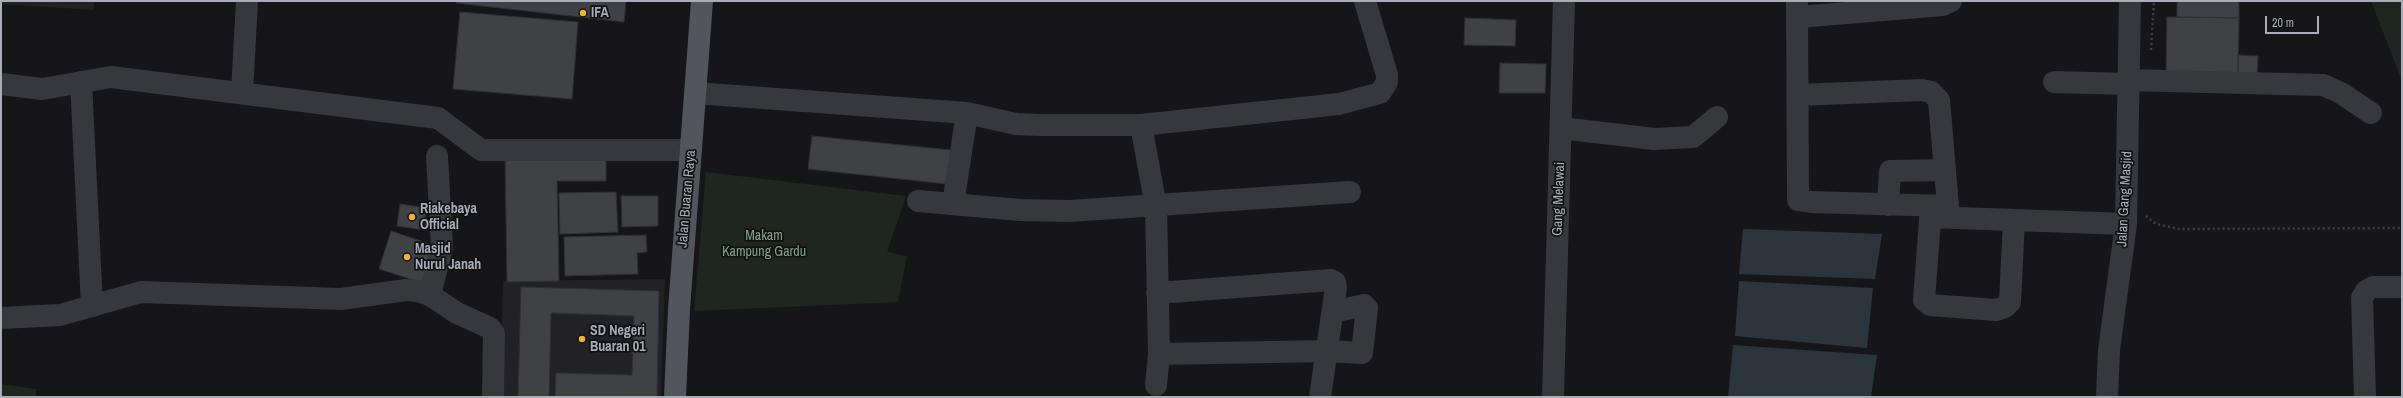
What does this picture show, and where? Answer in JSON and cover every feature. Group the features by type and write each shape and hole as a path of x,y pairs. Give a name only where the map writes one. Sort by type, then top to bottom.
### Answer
{"main road":[{"name":"Jalan Buaran Raya","path":"675,397 679,309 702,1"}],"street":[{"path":"242,92 247,1"},
{"path":"695,93 967,113 1016,124 1141,125 1339,104 1380,93 1388,82 1388,75 1365,1"},
{"name":"Gang Melawai","path":"1553,397 1564,1"},
{"path":"1951,1 1943,5 1797,9 1798,200 1811,202 1888,205 1931,212 2014,220 2126,224"},
{"name":"Jalan Gang Masjid","path":"2107,397 2109,350 2126,224 2136,81 2130,1"},
{"path":"1,84 42,88 111,77 242,92 438,118 482,150 691,150"},
{"path":"2054,82 2136,81 2322,85 2341,93 2370,113"},
{"path":"81,82 92,306"},
{"path":"1798,95 1922,90 1931,92 1938,100 1949,203 1948,206 1931,212"},
{"path":"953,204 967,113"},
{"path":"1561,128 1618,136 1662,139 1693,136 1717,117"},
{"path":"1141,125 1156,207 1159,354 1156,385"},
{"path":"430,295 442,248 437,156"},
{"path":"1888,205 1890,171 1945,170"},
{"path":"918,201 1020,210 1069,211 1156,207 1350,192"},
{"path":"1931,212 1925,302 1930,305 1996,310 2004,307 2010,302 2014,220"},
{"path":"1157,293 1331,280 1335,282 1336,287 1333,312 1320,397"},
{"path":"2365,397 2362,298 2366,291 2373,287 2402,287"},
{"path":"1,318 60,315 141,292 341,299 406,290 430,295 458,312 490,328 494,333 493,397"},
{"path":"1159,354 1326,351 1362,352 1367,308 1364,305 1333,312"}],"path":[{"path":"2136,81 2154,1"},
{"path":"2142,209 2149,220 2156,224 2179,229 2402,228"}],"shaded area":[{"path":"1,1 94,1 94,10 1,4"},
{"path":"1743,229 1882,234 1875,279 1739,274"},
{"name":"SD Negeri Buaran 01","path":"665,279 661,397 500,397 503,281"},
{"path":"1739,281 1873,288 1867,348 1735,336"},
{"path":"1733,345 1877,355 1871,397 1728,397"}],"green space":[{"path":"2371,1 2402,1 2402,81"},
{"name":"Makam Kampung Gardu","path":"706,172 906,196 887,252 907,256 898,302 694,311"},
{"path":"1,384 36,389 36,397 1,397"}],"building":[{"name":"IFA","path":"456,1 626,1 624,22 456,3"},
{"path":"2177,1 2239,1 2239,18 2177,17"},
{"path":"460,12 578,22 572,99 453,89"},
{"path":"2167,17 2239,18 2238,75 2166,74"},
{"path":"1465,18 1516,20 1515,46 1464,45"},
{"path":"2238,55 2258,56 2257,76 2238,75"},
{"path":"1500,63 1546,64 1545,93 1499,93"},
{"path":"812,136 951,150 947,184 808,169"},
{"path":"606,153 606,181 557,181 559,281 507,282 505,154"},
{"path":"616,192 618,232 560,234 559,193"},
{"path":"621,196 658,196 658,226 622,227"},
{"name":"Riakebaya Official","path":"400,204 427,208 424,230 397,226"},
{"name":"Masjid Nurul Janah","path":"391,231 436,246 423,283 379,269"},
{"path":"646,235 647,252 637,253 638,274 565,276 564,237"},
{"path":"521,287 659,291 657,397 555,397 556,373 632,375 634,316 551,313 549,397 518,397"}],"place":[{"name":"IFA","path":"583,13"},
{"name":"Riakebaya Official","path":"412,217"},
{"name":"Masjid Nurul Janah","path":"407,257"},
{"name":"SD Negeri Buaran 01","path":"582,339"}]}
